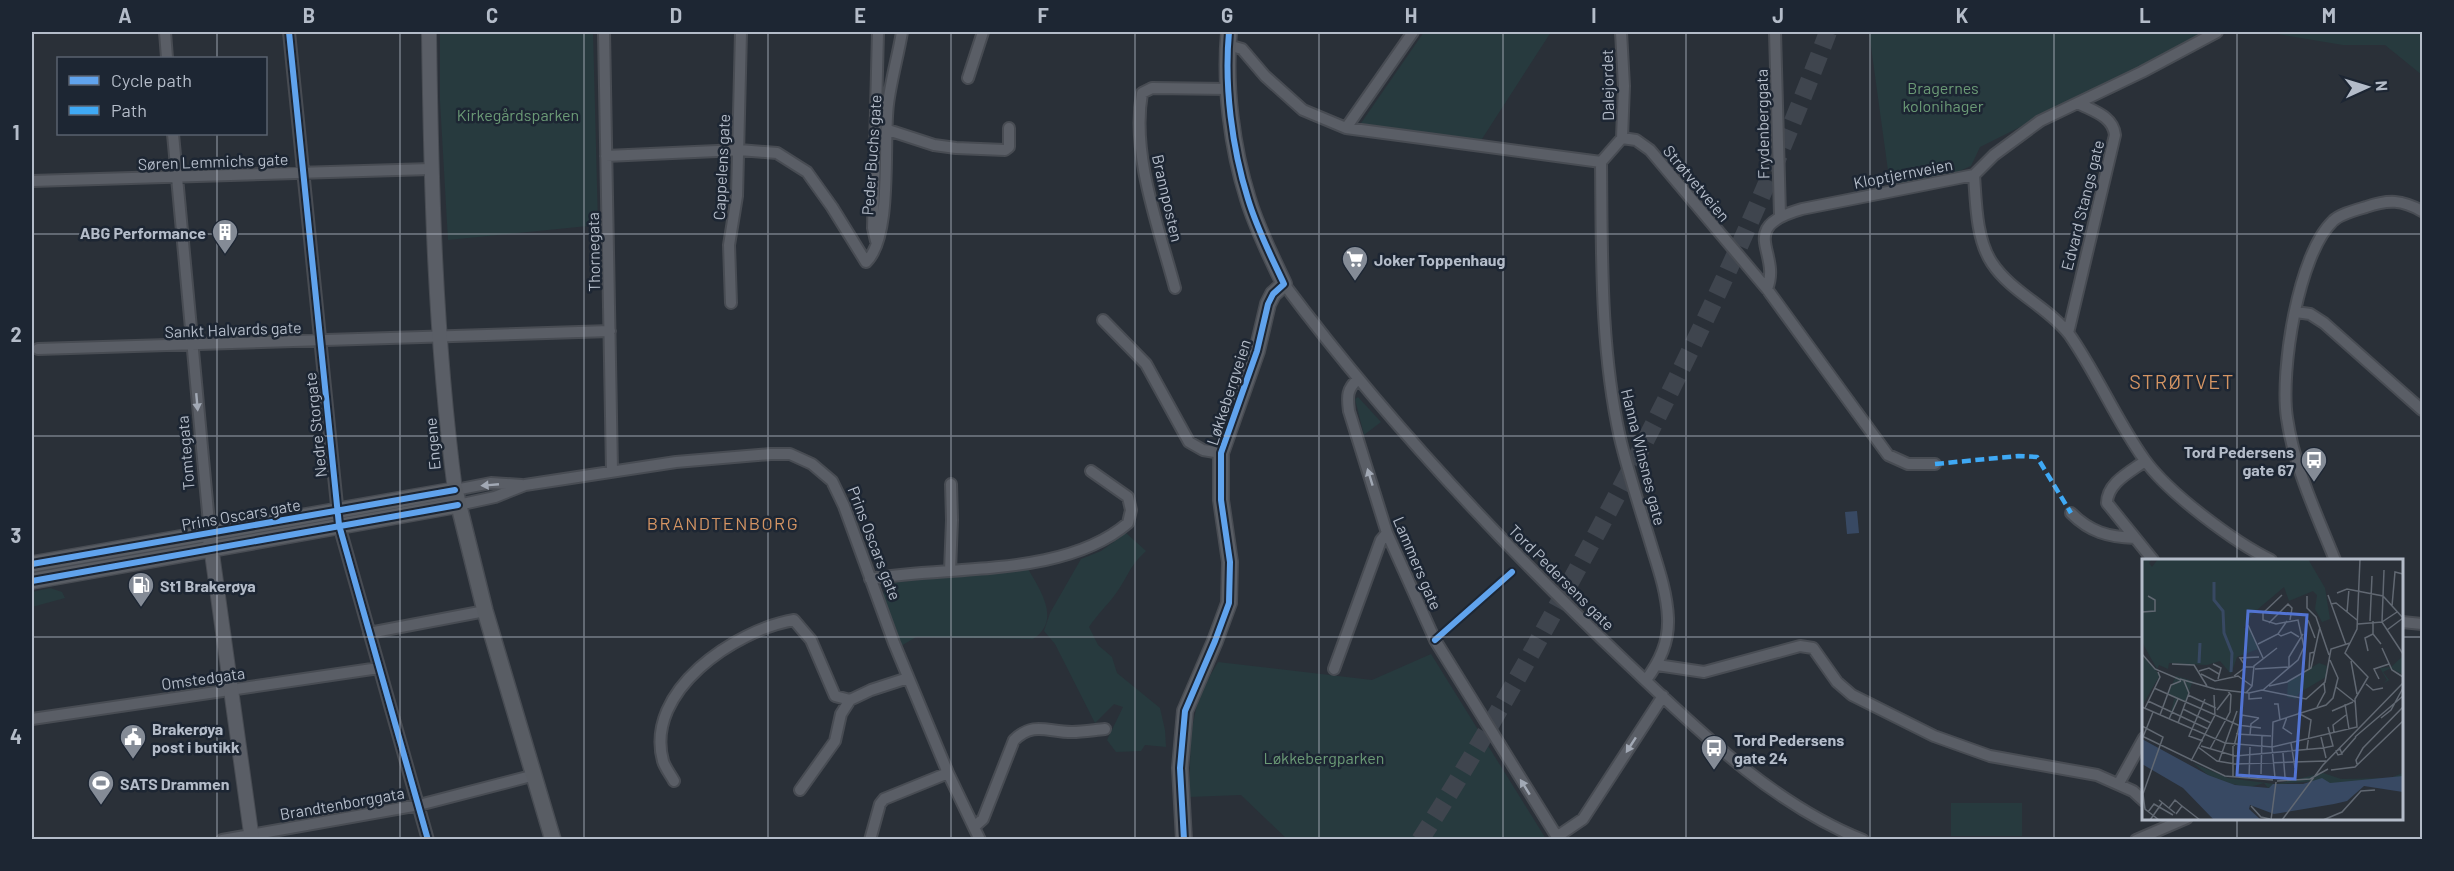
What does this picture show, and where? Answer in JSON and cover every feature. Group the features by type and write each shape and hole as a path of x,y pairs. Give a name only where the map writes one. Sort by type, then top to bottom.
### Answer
{"main road":[{"path":"1228,38 1229,89 1236,148 1248,199 1263,240 1284,284"},
{"name":"Løkkebergveien","path":"1184,840 1180,768 1185,711 1229,603 1230,562 1221,500 1221,453 1257,351 1268,304 1273,294 1284,284"},
{"name":"Prins Oscars gate","path":"32,581 210,541 456,497"},
{"name":"Engene","path":"456,497 485,611 553,840"},
{"name":"Prins Oscars gate","path":"32,564 210,541"}],"street":[{"path":"165,32 167,57"},
{"name":"Nedre Storgate","path":"289,32 339,518 428,840"},
{"name":"Engene","path":"429,32 431,169 441,336 456,497"},
{"name":"Thornegata","path":"604,32 612,471"},
{"name":"Cappelens gate","path":"731,303 729,245 737,196 741,32"},
{"name":"Peder Buchs gate","path":"878,32 873,217 878,246"},
{"name":"Peder Buchs gate","path":"739,150 777,153 807,172 866,262 878,246 888,130 887,105 902,32"},
{"path":"968,78 983,32"},
{"path":"1346,128 1413,32"},
{"name":"Dalejordet","path":"1620,32 1624,86 1622,138"},
{"name":"Frydenberggata","path":"1775,32 1780,215"},
{"name":"Kloptjernveien","path":"1780,215 1813,206 1974,175 2019,134 2040,121 2142,72 2217,32"},
{"path":"1228,38 1303,110 1346,128 1601,162 1622,138"},
{"name":"Brannposten","path":"1175,288 1142,166 1140,104 1142,93 1152,88 1229,89"},
{"name":"Edvard Stangs gate","path":"2068,333 2084,256 2115,135 2114,126 2106,118 2078,103"},
{"path":"888,130 934,145 1005,150 1009,147 1009,128"},
{"name":"Tomtegata","path":"173,135 210,541 252,837"},
{"name":"Strøtvetveien","path":"1622,138 1636,140 1650,150 1767,289 1888,455 1908,464 1935,464"},
{"path":"606,156 739,150"},
{"name":"Hanna Winsnes gate","path":"1601,162 1602,253 1610,386 1621,440 1665,590 1668,618 1664,650 1646,680"},
{"name":"Søren Lemmichs gate","path":"32,181 431,169"},
{"path":"1974,175 1981,232 1992,264 2068,333 2145,461 2167,485 2219,527 2267,559"},
{"path":"2334,559 2305,486 2287,418 2286,364 2310,256 2333,220 2380,202 2405,202 2422,212"},
{"path":"1767,289 1771,280 1764,237 1769,226 1780,215"},
{"name":"Tord Pedersens gate","path":"1284,284 1358,379 1543,583 1662,696 1775,793 1817,818 1863,840"},
{"path":"2296,312 2310,314 2324,323 2422,410"},
{"path":"1103,320 1146,364 1189,442 1203,450 1221,453"},
{"name":"Sankt Halvards gate","path":"38,349 610,331"},
{"name":"Lammers gate","path":"1358,379 1350,386 1347,396 1349,411 1387,533 1435,640 1558,838"},
{"name":"Prins Oscars gate","path":"456,497 492,483 525,485 706,459 790,454 812,464 832,482 844,506 908,678 976,836"},
{"path":"2145,461 2111,487 2107,495 2107,503 2151,559"},
{"path":"870,579 1036,562 1074,553 1118,532 1128,524 1131,510 1128,497 1091,471"},
{"path":"950,571 951,484"},
{"path":"2071,513 2083,525 2097,533 2135,538"},
{"path":"1334,669 1381,540 1387,533"},
{"path":"369,633 485,611"},
{"path":"674,781 663,762 660,733 673,698 691,675 745,635 781,622 794,620 811,640 835,696 850,700"},
{"path":"2403,622 2422,624"},
{"path":"1657,665 1704,672 1800,646 1813,648 1837,682 1852,696 1934,736 1990,756 2079,771 2119,783 2142,799"},
{"name":"Omstedgata","path":"32,719 379,668"},
{"path":"800,790 835,741 841,714 850,700 908,678"},
{"path":"1558,838 1583,819 1662,696"},
{"name":"Prins Oscars gate","path":"976,836 1014,740 1022,732 1033,728 1071,732 1105,729"},
{"path":"2119,783 2142,742"},
{"path":"870,840 884,799 948,773"},
{"name":"Brandtenborggata","path":"222,840 252,837 419,805 535,775"},
{"path":"2136,840 2159,823 2180,820"}],"green space":[{"name":"Kirkegårdsparken","path":"440,32 593,32 598,225 448,240 440,101"},
{"path":"1424,32 1551,32 1480,142 1359,126"},
{"name":"Bragernes kolonihager","path":"1869,32 2194,32 2203,36 1980,147 1971,166 1948,176 1890,185"},
{"path":"2266,32 2422,32 2422,75 2385,45 2343,45"},
{"path":"1358,397 1381,422 1364,435 1355,399"},
{"path":"1126,533 1146,551 1133,565 1115,594 1089,627 1098,645 1112,657 1117,673 1160,708 1166,747 1145,745 1141,751 1116,752 1107,740 1123,707 1114,704 1095,723 1055,644 1044,631 1050,613 1081,559 1101,551"},
{"path":"193,542 194,547 32,576 32,571"},
{"path":"1027,567 1046,604 1047,614 1042,631 1033,639 916,637 901,646 883,594 886,587 892,583"},
{"path":"50,588 62,592 65,598 32,607 32,592"},
{"name":"Løkkebergparken","path":"1431,654 1546,839 1287,839 1241,795 1189,797 1191,733 1199,695 1218,662 1372,680"},
{"path":"1951,803 2022,803 2022,836 1951,836"}],"water":[{"path":"1857,511 1859,533 1847,534 1845,512"}],"tunnel":[{"path":"1420,840 1523,668 1649,434 1744,235 1828,32"}],"marked path":[{"path":"1935,464 2018,456 2037,457 2071,513"}],"cycle path":[{"path":"289,32 339,525 428,840"},
{"path":"1184,840 1180,768 1185,711 1229,603 1230,562 1221,500 1221,453 1257,351 1268,304 1273,294 1284,284 1264,242 1242,179 1229,95 1229,32"},
{"path":"32,564 455,490"},
{"path":"32,581 458,505"},
{"path":"1435,640 1512,572"}],"place":[{"name":"ABG Performance","path":"225,255"},
{"name":"Joker Toppenhaug","path":"1355,282"},
{"name":"Tord Pedersens gate 67","path":"2314,483"},
{"name":"St1 Brakerøya","path":"141,608"},
{"name":"Brakerøya post i butikk","path":"133,760"},
{"name":"Tord Pedersens gate 24","path":"1714,771"},
{"name":"SATS Drammen","path":"101,806"}],"district":[{"name":"STRØTVET","path":"2182,381"},
{"name":"BRANDTENBORG","path":"723,523"}]}
